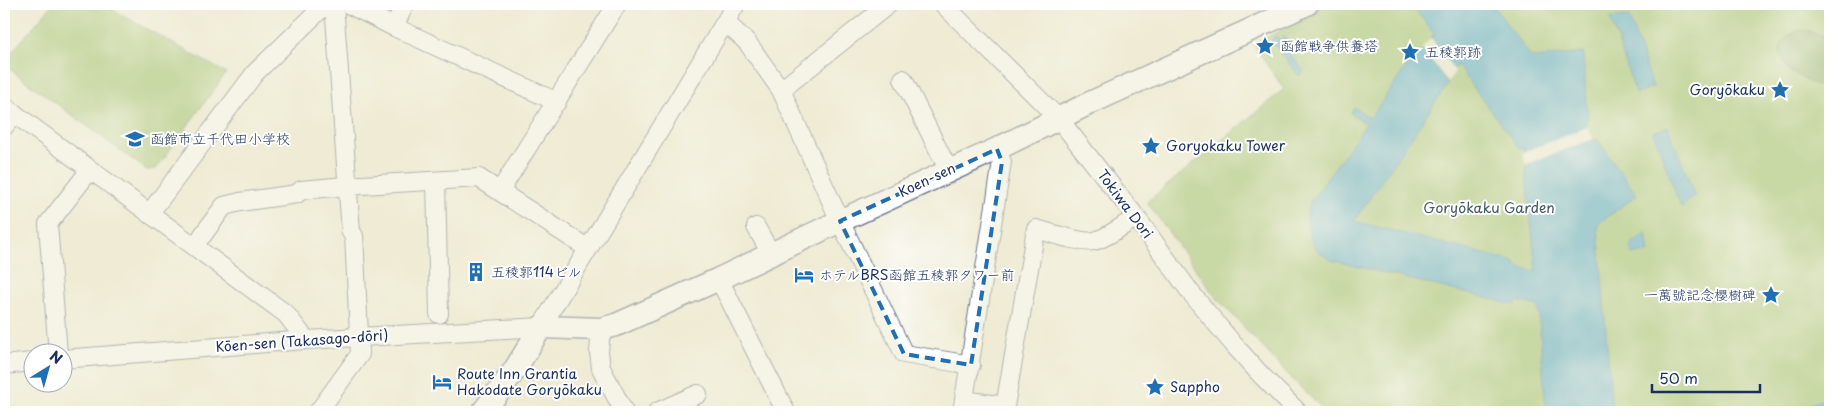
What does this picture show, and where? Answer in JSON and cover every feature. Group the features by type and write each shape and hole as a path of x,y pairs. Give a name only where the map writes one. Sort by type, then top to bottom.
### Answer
{"main road":[{"name":"Koen-sen","path":"541,327 600,329 616,325 719,279 1307,4"},
{"path":"483,412 514,371 541,327"}],"street":[{"path":"149,214 255,73 326,4"},
{"path":"318,412 360,354 354,236 350,232 346,186 334,4"},
{"path":"348,4 557,102"},
{"path":"394,27 404,4"},
{"path":"500,191 617,4"},
{"path":"541,327 736,4"},
{"path":"781,90 889,4"},
{"name":"Tokiwa Dori","path":"943,4 1059,119 1136,217 1191,293 1261,376 1298,412"},
{"path":"726,23 747,42 781,90 840,221 904,354 971,365"},
{"path":"903,79 948,171"},
{"path":"7,115 90,170 286,314 306,340"},
{"path":"997,149 1002,162 963,406 1004,409 1036,229 1071,238 1094,241 1136,217"},
{"path":"57,344 48,224 90,170"},
{"path":"202,236 224,206 240,202 297,194 301,190 479,178 587,248"},
{"path":"436,181 439,314"},
{"path":"756,227 771,254"},
{"path":"719,279 786,412"},
{"name":"Kōen-sen (Takasago-dōri)","path":"72,358 306,340 541,327"},
{"path":"600,329 600,368 624,412"},
{"path":"4,365 22,363"},
{"path":"657,412 698,394"}],"highlighted area":[{"path":"997,149 1002,162 971,365 904,354 840,221"}],"green space":[{"path":"53,4 102,4 226,73 156,169 147,170 4,65 4,61"},
{"name":"Goryōkaku Garden","path":"1316,4 1830,4 1830,412 1326,412 1296,383 1214,295 1147,202 1284,89 1253,44 1320,11"},
{"path":"1800,30 1830,36 1830,82 1816,86 1789,71 1780,52 1781,45 1788,36"}],"water":[{"path":"1411,4 1492,4 1532,58 1583,53 1588,121 1585,123 1593,141 1597,139 1637,195 1598,224 1612,412 1546,412 1538,306 1517,301 1515,305 1331,260 1318,251 1310,238 1307,223 1310,202 1366,124 1351,113 1354,107 1370,118 1417,52 1420,54 1434,34","holes":["1457,65 1519,148 1522,147 1530,166 1525,167 1536,271 1515,266 1516,262 1354,221 1448,84 1444,81"]},
{"path":"1629,17 1653,87 1636,94 1610,18"},
{"path":"1276,36 1279,40 1284,37 1287,40 1283,44 1304,72 1299,76 1271,40"},
{"path":"1668,127 1695,196 1681,207 1653,132"},
{"path":"1646,233 1649,253 1632,254 1630,245"},
{"path":"1830,397 1830,412 1786,412"}],"pier":[{"path":"1431,38 1455,71 1448,82 1422,48"},
{"path":"1588,127 1593,139 1526,164 1522,153"}],"place":[{"name":"函館戦争供養塔","path":"1265,46"},
{"name":"五稜郭跡","path":"1410,52"},
{"name":"Goryōkaku","path":"1780,90"},
{"name":"函館市立千代田小学校","path":"135,139"},
{"name":"Goryokaku Tower","path":"1151,146"},
{"name":"五稜郭114ビル","path":"476,272"},
{"name":"ホテルBRS函館五稜郭タワー前","path":"804,275"},
{"name":"一萬號記念櫻樹碑","path":"1771,295"},
{"name":"Route Inn Grantia Hakodate Goryōkaku","path":"442,382"},
{"name":"Sappho","path":"1155,387"}]}
